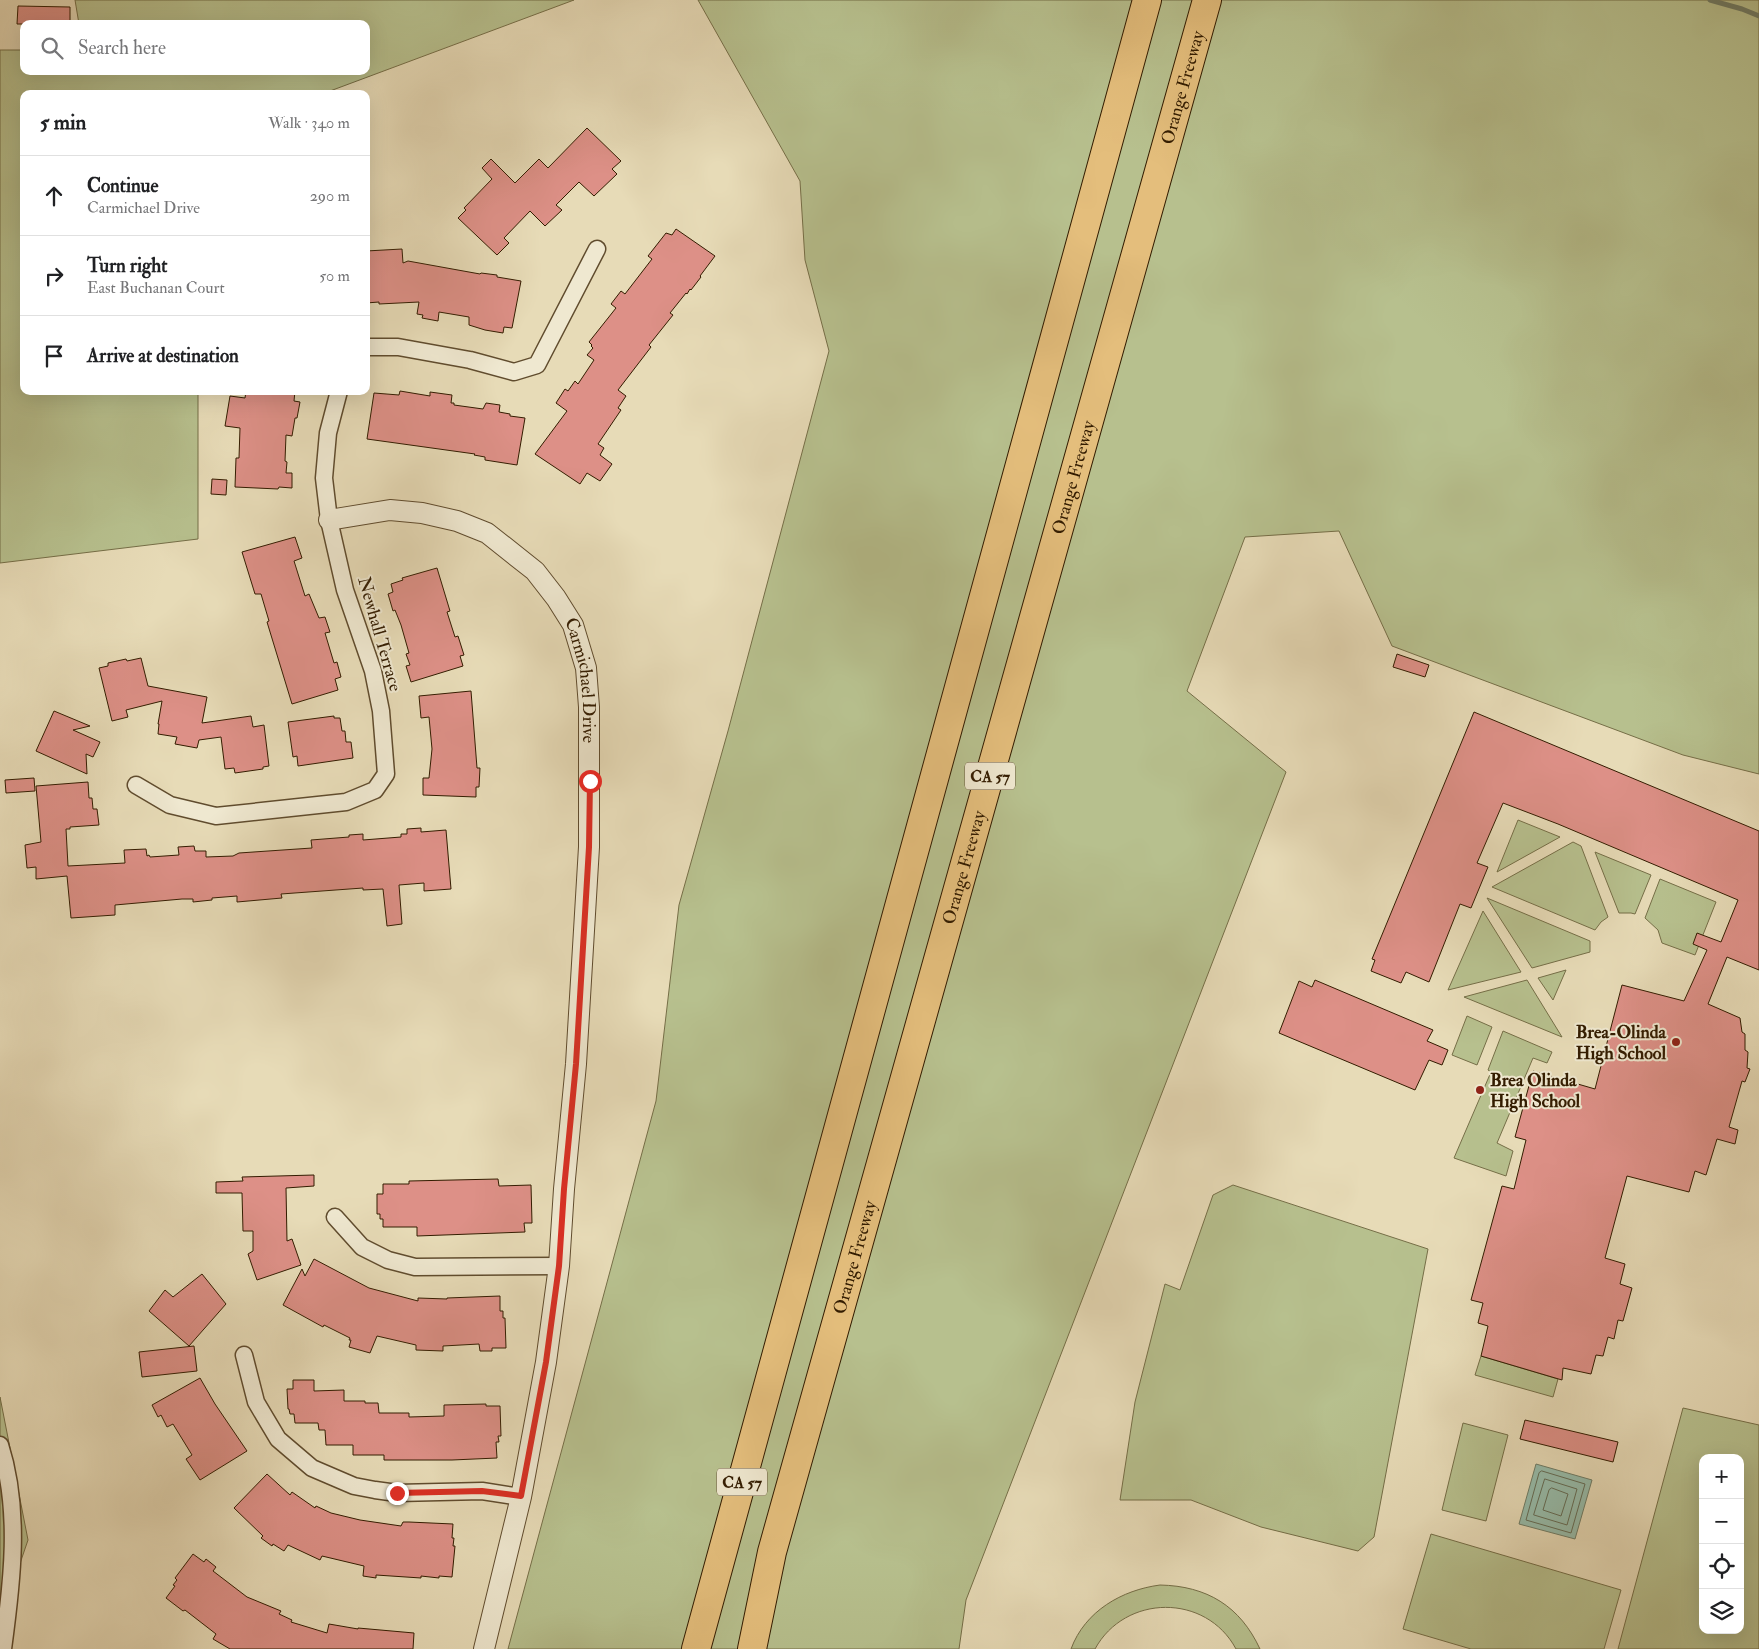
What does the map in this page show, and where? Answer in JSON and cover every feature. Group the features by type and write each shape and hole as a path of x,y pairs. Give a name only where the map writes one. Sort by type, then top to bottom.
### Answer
{"highway":[{"name":"CA 57","path":"696,1649 1147,0"},
{"name":"Orange Freeway","path":"752,1649 772,1552 1207,0"},
{"path":"761,1649 772,1552"}],"street":[{"path":"370,347 398,347 470,360 514,372 537,365 597,249"},
{"name":"Newhall Terrace","path":"136,785 170,805 216,816 346,802 375,790 386,774 381,711 373,671 345,590 329,520 324,478 328,432 337,395"},
{"name":"Carmichael Drive","path":"329,520 390,510 422,513 457,520 487,533 535,571 556,598 573,625 586,668 589,707 589,847 576,1064 559,1266 546,1362 521,1496 484,1649"},
{"path":"335,1216 362,1247 388,1260 415,1267 559,1266"},
{"path":"244,1355 256,1402 278,1439 312,1468 354,1486 397,1493 482,1491 521,1496"},
{"path":"0,1445 7,1469 13,1521 9,1605 2,1649"}],"shaded area":[{"path":"75,0 574,0 333,90 20,90 20,395 198,395 198,539 0,563 0,50 20,50 20,75 370,75 370,20 78,20"},
{"path":"698,0 1759,0 1759,774 1683,755 1392,646 1339,531 1245,537 1187,691 1286,772 966,1600 959,1649 508,1649 656,1101 679,905 728,731 829,351 805,260 800,181"},
{"path":"1518,820 1560,837 1497,872"},
{"path":"1573,842 1581,846 1608,917 1595,930 1492,887"},
{"path":"1595,852 1651,875 1635,914 1619,913"},
{"path":"1660,879 1716,902 1695,955 1662,943 1658,930 1645,918"},
{"path":"1487,898 1590,941 1590,952 1532,968"},
{"path":"1483,911 1521,972 1448,990"},
{"path":"1566,970 1553,1000 1538,978"},
{"path":"1527,980 1562,1037 1464,997"},
{"path":"1467,1016 1492,1027 1477,1065 1452,1055"},
{"path":"1503,1031 1552,1052 1547,1063 1533,1058 1497,1143 1513,1151 1506,1176 1454,1158 1491,1072 1488,1070"},
{"path":"1233,1185 1428,1249 1374,1537 1358,1551 1261,1527 1191,1500 1120,1500 1135,1402 1165,1284 1180,1290 1213,1195"},
{"path":"1481,1356 1558,1379 1553,1397 1475,1375"},
{"path":"0,1397 28,1540 0,1622"},
{"path":"1683,1408 1759,1425 1759,1649 1618,1649"},
{"path":"1463,1423 1508,1435 1486,1521 1442,1510"},
{"path":"1431,1534 1621,1590 1604,1649 1471,1649 1403,1629"},
{"path":"1160,1585 1193,1589 1220,1601 1243,1621 1260,1649 1236,1649 1223,1631 1206,1618 1186,1610 1166,1607 1145,1610 1125,1618 1108,1631 1095,1649 1071,1649 1085,1624 1106,1605 1132,1592"}],"water":[{"path":"1536,1464 1592,1480 1575,1539 1519,1524"}],"building":[{"path":"18,6 70,7 70,20 20,20 20,24 17,24"},
{"path":"587,128 621,161 612,169 617,174 594,196 579,182 556,205 562,210 545,226 530,211 504,238 509,243 497,255 458,218 466,210 464,208 492,179 482,168 491,159 515,183 539,159 548,168"},
{"path":"676,229 715,256 691,290 686,293 670,313 673,315 649,345 651,347 618,390 626,396 618,408 621,410 598,444 604,448 600,455 612,464 600,481 587,473 580,484 535,454 567,411 556,403 565,389 568,391 575,381 578,384 594,360 587,355 593,348 589,342 616,308 611,304 621,291 625,294 652,259 648,256 666,233 672,235"},
{"path":"402,249 403,263 408,261 480,274 497,275 497,277 521,281 512,328 504,327 503,333 485,330 469,325 469,317 439,312 438,321 422,318 423,315 417,314 419,302 370,303 370,251"},
{"path":"400,391 430,396 430,392 452,395 451,403 454,403 454,405 483,409 486,403 500,405 499,412 525,418 517,465 485,460 485,457 475,454 367,439 374,393 399,395"},
{"path":"245,395 295,395 294,401 300,402 292,436 286,435 286,473 292,473 292,488 235,487 236,458 239,458 240,428 225,426 230,396 245,398"},
{"path":"212,479 227,480 226,495 211,494"},
{"path":"295,537 302,558 294,561 305,596 309,594 319,618 325,617 330,632 325,633 334,663 337,662 341,677 335,679 338,690 292,704 267,622 269,621 261,594 255,594 242,552"},
{"path":"437,568 450,611 447,612 455,637 458,636 464,655 460,656 463,666 411,682 406,666 410,665 406,654 409,653 401,625 395,610 393,611 388,594 393,592 391,584 403,580 402,578"},
{"path":"1397,654 1429,665 1425,677 1393,667"},
{"path":"141,658 148,686 207,697 202,723 251,716 253,727 264,725 269,766 263,767 263,769 235,773 234,768 225,769 221,737 199,740 197,748 175,744 177,737 158,734 162,701 126,710 128,717 112,721 99,668 108,666 108,663"},
{"path":"471,691 477,768 480,768 479,787 476,787 476,797 423,795 423,778 429,778 432,749 429,717 421,718 419,696"},
{"path":"54,711 90,726 73,730 100,742 93,757 86,754 87,774 36,751"},
{"name":"Brea-Olinda High School","path":"1474,712 1759,831 1759,970 1727,957 1708,1004 1740,1018 1742,1032 1745,1034 1745,1050 1748,1052 1747,1068 1750,1069 1745,1082 1742,1081 1729,1127 1738,1130 1735,1144 1717,1139 1706,1175 1695,1171 1689,1192 1627,1176 1605,1258 1625,1264 1620,1284 1632,1288 1623,1321 1618,1320 1614,1339 1608,1337 1603,1356 1596,1355 1591,1374 1563,1368 1562,1380 1481,1356 1488,1326 1478,1323 1483,1303 1471,1300 1502,1186 1514,1189 1526,1140 1515,1137 1533,1071 1595,1089 1622,985 1684,1001 1707,950 1693,944 1697,933 1721,942 1738,900 1558,824 1503,803 1477,863 1488,867 1471,908 1460,904 1429,982 1406,972 1401,983 1371,971 1375,960 1372,959"},
{"path":"334,716 334,718 340,718 342,731 345,731 346,742 351,742 353,758 298,766 297,756 293,757 288,722"},
{"path":"34,778 35,791 6,793 5,780"},
{"path":"88,782 89,798 92,798 93,809 97,809 99,825 70,827 70,829 66,829 68,866 125,863 124,850 146,849 147,856 149,855 150,857 179,855 178,847 194,846 195,851 206,851 206,857 233,856 239,853 312,848 311,840 349,837 349,835 363,834 363,840 401,837 401,834 407,834 407,829 421,828 421,832 446,830 451,889 424,891 424,883 399,885 402,924 387,926 383,889 363,890 363,888 281,894 282,898 237,902 237,896 193,902 193,899 182,899 115,905 115,915 71,918 67,876 36,879 36,867 27,868 25,845 41,842 36,786"},
{"path":"1315,980 1433,1030 1427,1041 1448,1050 1442,1065 1429,1060 1415,1090 1279,1033 1299,981 1312,987"},
{"path":"314,1175 314,1186 286,1188 287,1241 292,1239 301,1265 257,1280 248,1254 253,1251 253,1231 243,1231 242,1193 216,1193 216,1182 243,1181 242,1177"},
{"path":"498,1179 499,1186 531,1185 532,1223 524,1223 525,1232 417,1236 417,1227 383,1227 383,1219 380,1219 380,1214 377,1214 377,1194 383,1194 383,1184 409,1184 409,1181"},
{"path":"314,1259 369,1288 418,1301 418,1298 447,1299 500,1296 500,1311 503,1311 503,1318 505,1318 506,1348 492,1348 492,1351 480,1351 479,1344 443,1346 443,1351 416,1350 416,1345 377,1336 370,1353 349,1347 350,1338 324,1325 323,1327 283,1305 302,1269 305,1276"},
{"path":"202,1274 226,1304 189,1346 149,1311 165,1290 173,1297"},
{"path":"194,1346 197,1371 142,1377 139,1352"},
{"path":"200,1378 247,1451 200,1480 186,1459 192,1455 173,1424 167,1427 161,1415 158,1417 152,1405"},
{"path":"293,1380 314,1380 314,1391 344,1390 344,1401 378,1403 379,1413 409,1413 409,1417 444,1416 444,1405 486,1404 486,1406 500,1406 501,1436 498,1436 499,1442 496,1442 497,1458 384,1460 384,1455 353,1455 353,1445 326,1445 325,1430 319,1430 318,1423 295,1423 294,1414 290,1414 287,1389 293,1389"},
{"path":"1525,1420 1618,1442 1613,1462 1520,1439"},
{"path":"267,1474 290,1495 292,1492 315,1508 316,1506 331,1513 360,1520 401,1526 403,1522 453,1524 452,1538 454,1538 453,1546 455,1546 452,1577 421,1576 421,1578 376,1575 376,1578 363,1576 364,1566 322,1556 320,1560 288,1545 284,1551 273,1544 272,1546 261,1538 263,1536 234,1508"},
{"path":"193,1554 204,1562 206,1559 216,1567 213,1571 247,1597 281,1611 279,1614 292,1620 291,1622 327,1633 329,1624 358,1629 414,1633 413,1649 230,1649 213,1639 216,1634 166,1598 175,1586 173,1585 177,1580 175,1578"}],"waterway":[{"path":"1710,0 1759,16"}],"place":[{"name":"Brea-Olinda High School","path":"1676,1042"},
{"name":"Brea Olinda High School","path":"1480,1090"}],"route":[{"path":"397,1493 482,1491 521,1496 546,1362 559,1266 576,1064 589,847 590,781"}]}
